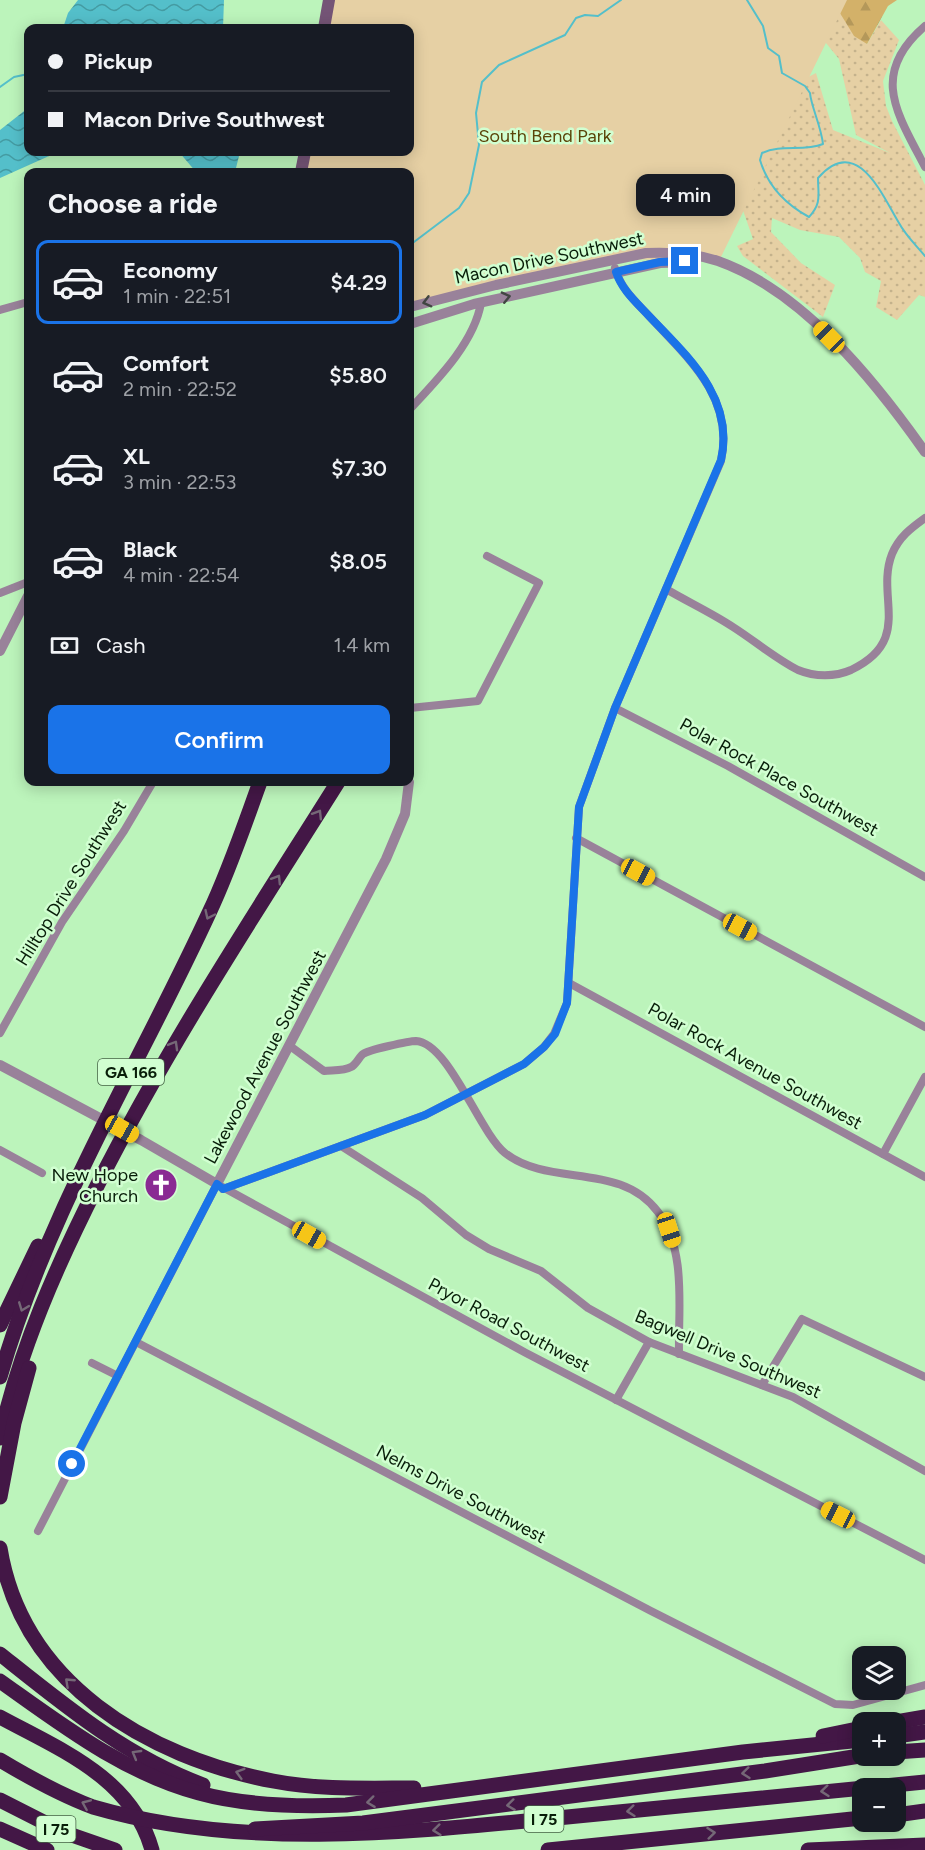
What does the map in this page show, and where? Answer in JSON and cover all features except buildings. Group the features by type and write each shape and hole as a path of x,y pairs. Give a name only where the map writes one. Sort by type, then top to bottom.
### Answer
{"highway":[{"name":"GA 166","path":"0,1377 37,1271 80,1173 219,891 258,786"},
{"path":"0,1438 30,1336 56,1270 134,1113 336,786"},
{"path":"0,1325 27,1266 80,1173"},
{"path":"0,1497 14,1423 56,1270"},
{"path":"0,1548 8,1587 18,1612 46,1658 88,1699 139,1733 208,1762 274,1781 354,1788 492,1786"},
{"path":"0,1654 99,1731 140,1757 212,1788 269,1803"},
{"path":"0,1681 91,1744 142,1772 200,1793 269,1803 346,1805 743,1752 852,1741"},
{"path":"0,1717 74,1758 114,1786 140,1817 152,1850"},
{"path":"906,1720 925,1717"},
{"path":"743,1752 852,1730"},
{"path":"906,1735 925,1732"},
{"path":"906,1751 925,1750"},
{"path":"163,1826 242,1830 363,1823 765,1771 852,1757"},
{"name":"I 75","path":"0,1760 95,1808 163,1826 259,1839 339,1838 925,1782"},
{"name":"I 75","path":"0,1800 56,1828 115,1850"},
{"name":"I 75","path":"548,1850 852,1819"},
{"path":"0,1828 47,1850"},
{"path":"0,1833 23,1850"},
{"path":"808,1850 925,1845"}],"main road":[{"path":"325,24 329,0"}],"street":[{"path":"925,26 902,48 896,60 891,81 898,117 925,167"},
{"name":"Macon Drive Southwest","path":"414,306 646,253 669,252 700,256 765,283 817,326 851,360 901,418 925,452"},
{"path":"220,1186 341,1146 425,1115 524,1064 544,1047 562,1018 569,983 579,807 615,708 721,460 725,443 724,425 717,402 700,374 625,291 612,259"},
{"name":"Macon Drive Southwest","path":"414,322 427,316 480,303 660,262 685,261 731,267"},
{"path":"0,310 24,303"},
{"path":"414,405 433,384 463,344 478,316 480,303"},
{"path":"666,589 731,626 797,669 821,675 845,673 870,658 885,635 890,613 887,584 891,555 904,533 925,518"},
{"path":"414,708 478,701 539,583 488,556"},
{"path":"0,593 24,584"},
{"path":"0,651 24,604"},
{"name":"Polar Rock Place Southwest","path":"615,708 728,766 925,877"},
{"name":"Hilltop Drive Southwest","path":"0,1033 62,922 124,831 151,786"},
{"name":"Lakewood Avenue Southwest","path":"38,1531 135,1342 220,1186 386,859 405,814 408,786"},
{"path":"576,838 925,1028"},
{"name":"Polar Rock Avenue Southwest","path":"569,983 925,1177"},
{"path":"290,1046 324,1071 352,1067 364,1052 416,1041 430,1047 436,1053 466,1094 491,1138 518,1162 614,1181 637,1193 657,1211 669,1230 676,1252 679,1354"},
{"name":"Pryor Road Southwest","path":"0,1065 83,1108 220,1186 616,1400 925,1560"},
{"path":"883,1154 925,1077"},
{"name":"Bagwell Drive Southwest","path":"341,1146 422,1198 466,1234 489,1249 541,1271 588,1308 649,1342 794,1397 925,1471"},
{"path":"0,1150 42,1173"},
{"path":"762,1385 802,1320 925,1377"},
{"name":"Nelms Drive Southwest","path":"135,1342 835,1704 844,1705 925,1685"},
{"path":"616,1400 649,1342"},
{"path":"92,1363 118,1376"}],"green space":[{"name":"South Bend Park","path":"324,0 847,0 719,261 612,259 414,307 414,168 302,168 303,156 414,156 414,24 321,24"},
{"path":"791,0 832,0 867,44 881,20 899,40 883,81 886,106 892,121 925,185 925,297 919,295 897,320 876,307 881,281 865,272 860,258 839,237 800,230 772,218 771,232 801,263 835,285 823,317 743,256 737,246 753,239 738,196 779,92 816,73 833,130 890,153 856,135 839,59"},
{"path":"832,0 897,0 888,6 867,44 854,36"}],"water":[{"path":"78,0 224,0 223,24 64,24 68,13"},
{"path":"24,111 24,156 49,156 0,178 0,130"},
{"path":"182,156 239,156 236,168 193,168"}],"waterway":[{"path":"414,242 459,208 469,193 479,145 476,113 482,82 499,65 565,35 576,18 585,15 598,16 621,0"},
{"path":"747,0 763,26 768,48 779,56 782,73 805,86 810,93 823,144 808,148 770,150 762,153 760,160 763,170 778,194 809,217 818,203 818,178 832,166 845,162 856,165 867,173 905,232 925,256"},
{"path":"0,87 14,77 24,75"}],"place":[{"name":"New Hope Church","path":"161,1185"}],"route":[{"path":"72,1464 217,1184 223,1189 425,1115 524,1064 555,1034 567,1003 579,807 615,708 721,460 725,443 722,413 700,374 686,355 625,291 616,272 660,262 685,261"}]}
